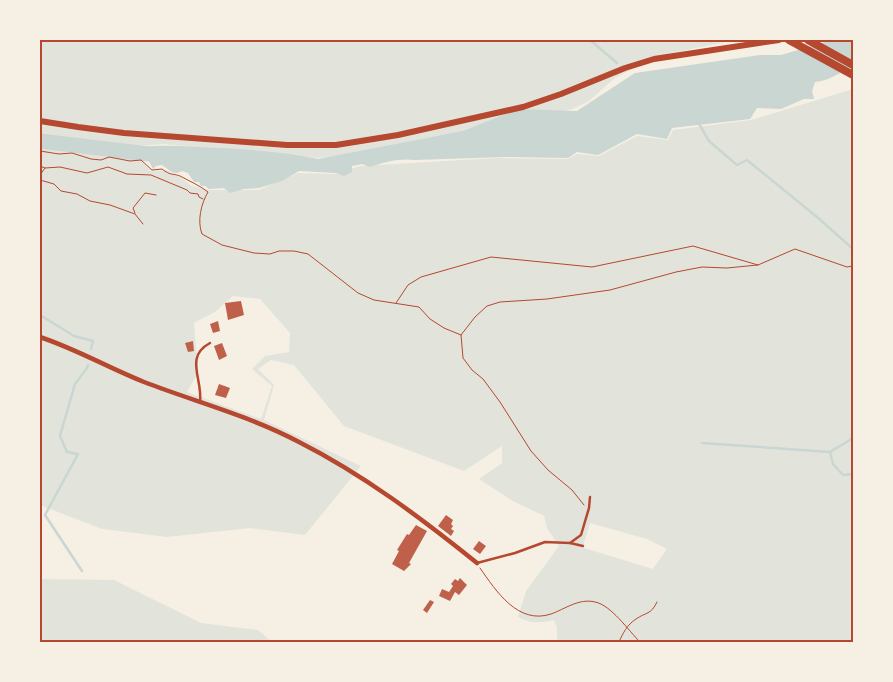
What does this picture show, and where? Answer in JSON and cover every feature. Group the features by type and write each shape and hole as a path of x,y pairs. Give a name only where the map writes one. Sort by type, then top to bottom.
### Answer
{"highway":[{"path":"789,40 853,75"},
{"path":"808,40 853,66"}],"main road":[{"path":"40,121 132,133 287,146 336,146 398,135 523,106 654,59 778,40"}],"street":[{"path":"40,337 62,344 143,382 246,418 298,441 362,477 420,517 477,563"}],"lane":[{"path":"200,402 196,358 201,348 210,343"},
{"path":"570,543 581,535 589,508 590,497"},
{"path":"477,563 516,553 545,542 570,543 583,546"}],"path":[{"path":"40,151 59,154 72,153 90,159 101,160 109,157 130,161 141,160 152,170 162,168 170,175 178,175 208,192 204,199 198,224 202,234 222,245 254,253 270,254 279,251 294,251 308,254 358,293 374,300 418,307 430,319 444,328 462,335"},
{"path":"40,166 46,168 60,166 87,172 108,167 127,174 151,175 190,193 198,194 199,197 204,199"},
{"path":"40,175 46,168"},
{"path":"40,180 54,184 61,191 77,194 90,201 110,205 135,214"},
{"path":"143,224 133,208 145,193 156,194"},
{"path":"396,304 408,285 421,277 491,257 592,267 693,246 758,265"},
{"path":"589,508 580,502 572,490 548,470 524,441 483,379 472,370 463,358 462,335 475,317 487,306 500,302 547,299 610,290 702,267 727,268 758,265 795,249 848,267 853,266"},
{"path":"477,563 493,588 516,610 524,614 532,616 550,614 568,605 594,601 608,607 640,642"},
{"path":"619,642 626,628 637,618 652,611 657,602"}],"shaded area":[{"path":"40,40 735,40 657,56 615,78 589,101 572,109 431,142 344,156 316,158 163,144 138,146 139,159 152,171 166,170 192,186 209,190 259,190 298,173 336,174 360,166 496,158 568,159 577,154 599,156 637,136 668,140 673,130 751,120 853,89 853,642 557,642 557,628 554,620 536,622 518,617 526,591 559,546 547,528 544,516 511,500 479,479 502,463 502,446 464,471 344,426 294,365 271,360 258,369 274,385 264,420 361,466 305,535 250,528 167,537 102,529 40,505","holes":["233,296 260,299 290,333 289,352 265,356 252,369 272,386 261,419 187,392 198,373 194,323 215,312","590,523 647,539 667,549 653,569 584,548"]},
{"path":"832,40 853,40 853,67 830,78 815,82 812,91 814,99 804,99 781,109 757,108 750,119 672,128 667,139 637,134 598,155 577,152 568,158 505,157 398,160 370,167 362,164 352,166 352,172 344,176 336,173 299,171 282,181 259,188 244,189 230,193 224,188 209,189 201,186 199,182 194,182 188,173 182,171 174,173 162,165 156,166 153,169 149,161 138,153 140,147 181,146 270,152 318,159 463,131 518,109 577,111 635,73 760,55 781,55"},
{"path":"40,579 114,580 201,623 258,630 272,642 40,642"}],"building":[{"path":"241,301 244,315 228,320 225,303"},
{"path":"218,321 220,331 213,333 210,324"},
{"path":"193,341 194,351 188,352 185,343"},
{"path":"222,343 227,356 219,360 214,346"},
{"path":"219,384 230,388 226,398 215,395"},
{"path":"446,515 453,520 451,529 454,531 451,536 438,526"},
{"path":"416,525 427,531 409,563 411,564 404,571 392,564 399,551 397,550 407,534 409,535"},
{"path":"479,541 486,546 480,554 473,549"},
{"path":"460,578 467,585 459,595 455,592 450,601 439,596 442,589 449,592 453,586 451,584 455,579 458,581"},
{"path":"430,600 434,602 427,613 423,610"}],"waterway":[{"path":"590,40 617,63"},
{"path":"698,122 709,141 737,165 747,160 853,249"},
{"path":"40,141 157,155"},
{"path":"40,315 74,336 93,341 91,349"},
{"path":"82,571 45,515 78,454 67,452 60,436 75,384 88,365"},
{"path":"702,443 830,452 853,438"},
{"path":"830,452 833,464 843,475 853,474"}]}
